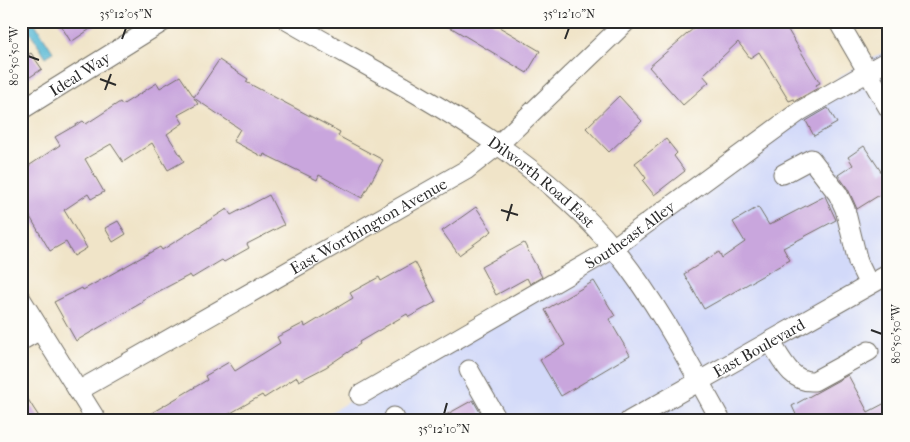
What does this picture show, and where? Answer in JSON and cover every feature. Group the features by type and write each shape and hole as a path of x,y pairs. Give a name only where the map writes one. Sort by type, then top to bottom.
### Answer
{"street":[{"name":"Ideal Way","path":"21,110 164,21"},
{"name":"Dilworth Road East","path":"288,21 498,145 544,180 583,215 613,248 644,290 721,421"},
{"name":"East Worthington Avenue","path":"78,391 466,170 498,145 627,21"},
{"path":"838,21 889,109"},
{"name":"Southeast Alley","path":"360,395 613,248 800,111 889,60"},
{"path":"784,174 811,159 838,194 845,209 858,262 869,285"},
{"name":"East Boulevard","path":"629,421 889,274"},
{"path":"21,299 97,421"},
{"path":"21,339 24,340 40,330"},
{"path":"770,341 790,372 807,382 814,381 869,351"},
{"path":"470,370 498,421"}],"shaded area":[{"path":"889,49 889,421 587,421 585,418 581,421 315,421 638,235 728,159 844,74"}],"water":[{"path":"34,22 53,52 46,57 27,27"}],"building":[{"path":"58,21 102,21 71,42"},
{"path":"440,21 489,21 540,51 527,73"},
{"path":"702,21 800,21 788,30 820,83 816,85 818,88 795,101 794,99 789,101 759,52 750,58 738,42 703,75 709,82 683,105 649,67"},
{"path":"31,53 42,69 21,83 21,59"},
{"path":"219,60 248,79 246,82 340,132 338,136 383,160 362,198 319,175 317,180 264,154 263,157 233,141 240,129 194,98 198,104 178,115 183,123 167,134 184,161 168,170 152,143 123,162 111,144 85,159 104,192 91,199 88,194 64,210 87,248 74,256 66,242 50,251 29,215 21,220 21,171 60,145 55,137 83,121 86,124 120,102 122,105 157,83 160,88 180,76 194,97"},
{"path":"619,96 642,121 609,152 586,128"},
{"path":"828,108 837,123 814,136 806,121"},
{"path":"666,139 677,153 674,156 685,171 654,195 643,181 646,178 635,163"},
{"path":"864,146 882,173 889,168 889,189 857,209 848,189 838,175 853,165 848,157"},
{"path":"269,195 284,225 247,244 249,248 224,262 222,260 192,278 190,275 142,300 143,302 76,341 54,302 82,288 83,290 160,247 162,250 227,209 231,215"},
{"path":"825,196 836,220 783,248 790,260 704,309 684,274 719,252 722,258 745,242 733,222 758,207 769,225"},
{"path":"476,207 492,231 459,255 442,231"},
{"path":"118,221 126,234 113,242 105,228"},
{"path":"524,243 542,277 530,284 527,278 496,295 481,267"},
{"path":"415,262 436,302 409,317 407,314 359,342 360,344 326,367 299,381 297,377 264,398 262,395 217,421 138,421 207,380 205,376 229,362 235,371 280,343 277,337 304,323 305,327 353,298 350,293 379,277 381,281"},
{"path":"594,281 615,316 609,319 630,355 561,396 540,360 565,345 545,310"},
{"path":"848,375 868,412 889,401 889,421 799,421 792,406"},
{"path":"21,388 34,409 42,421 21,421"},
{"path":"473,400 485,421 435,421"}]}
